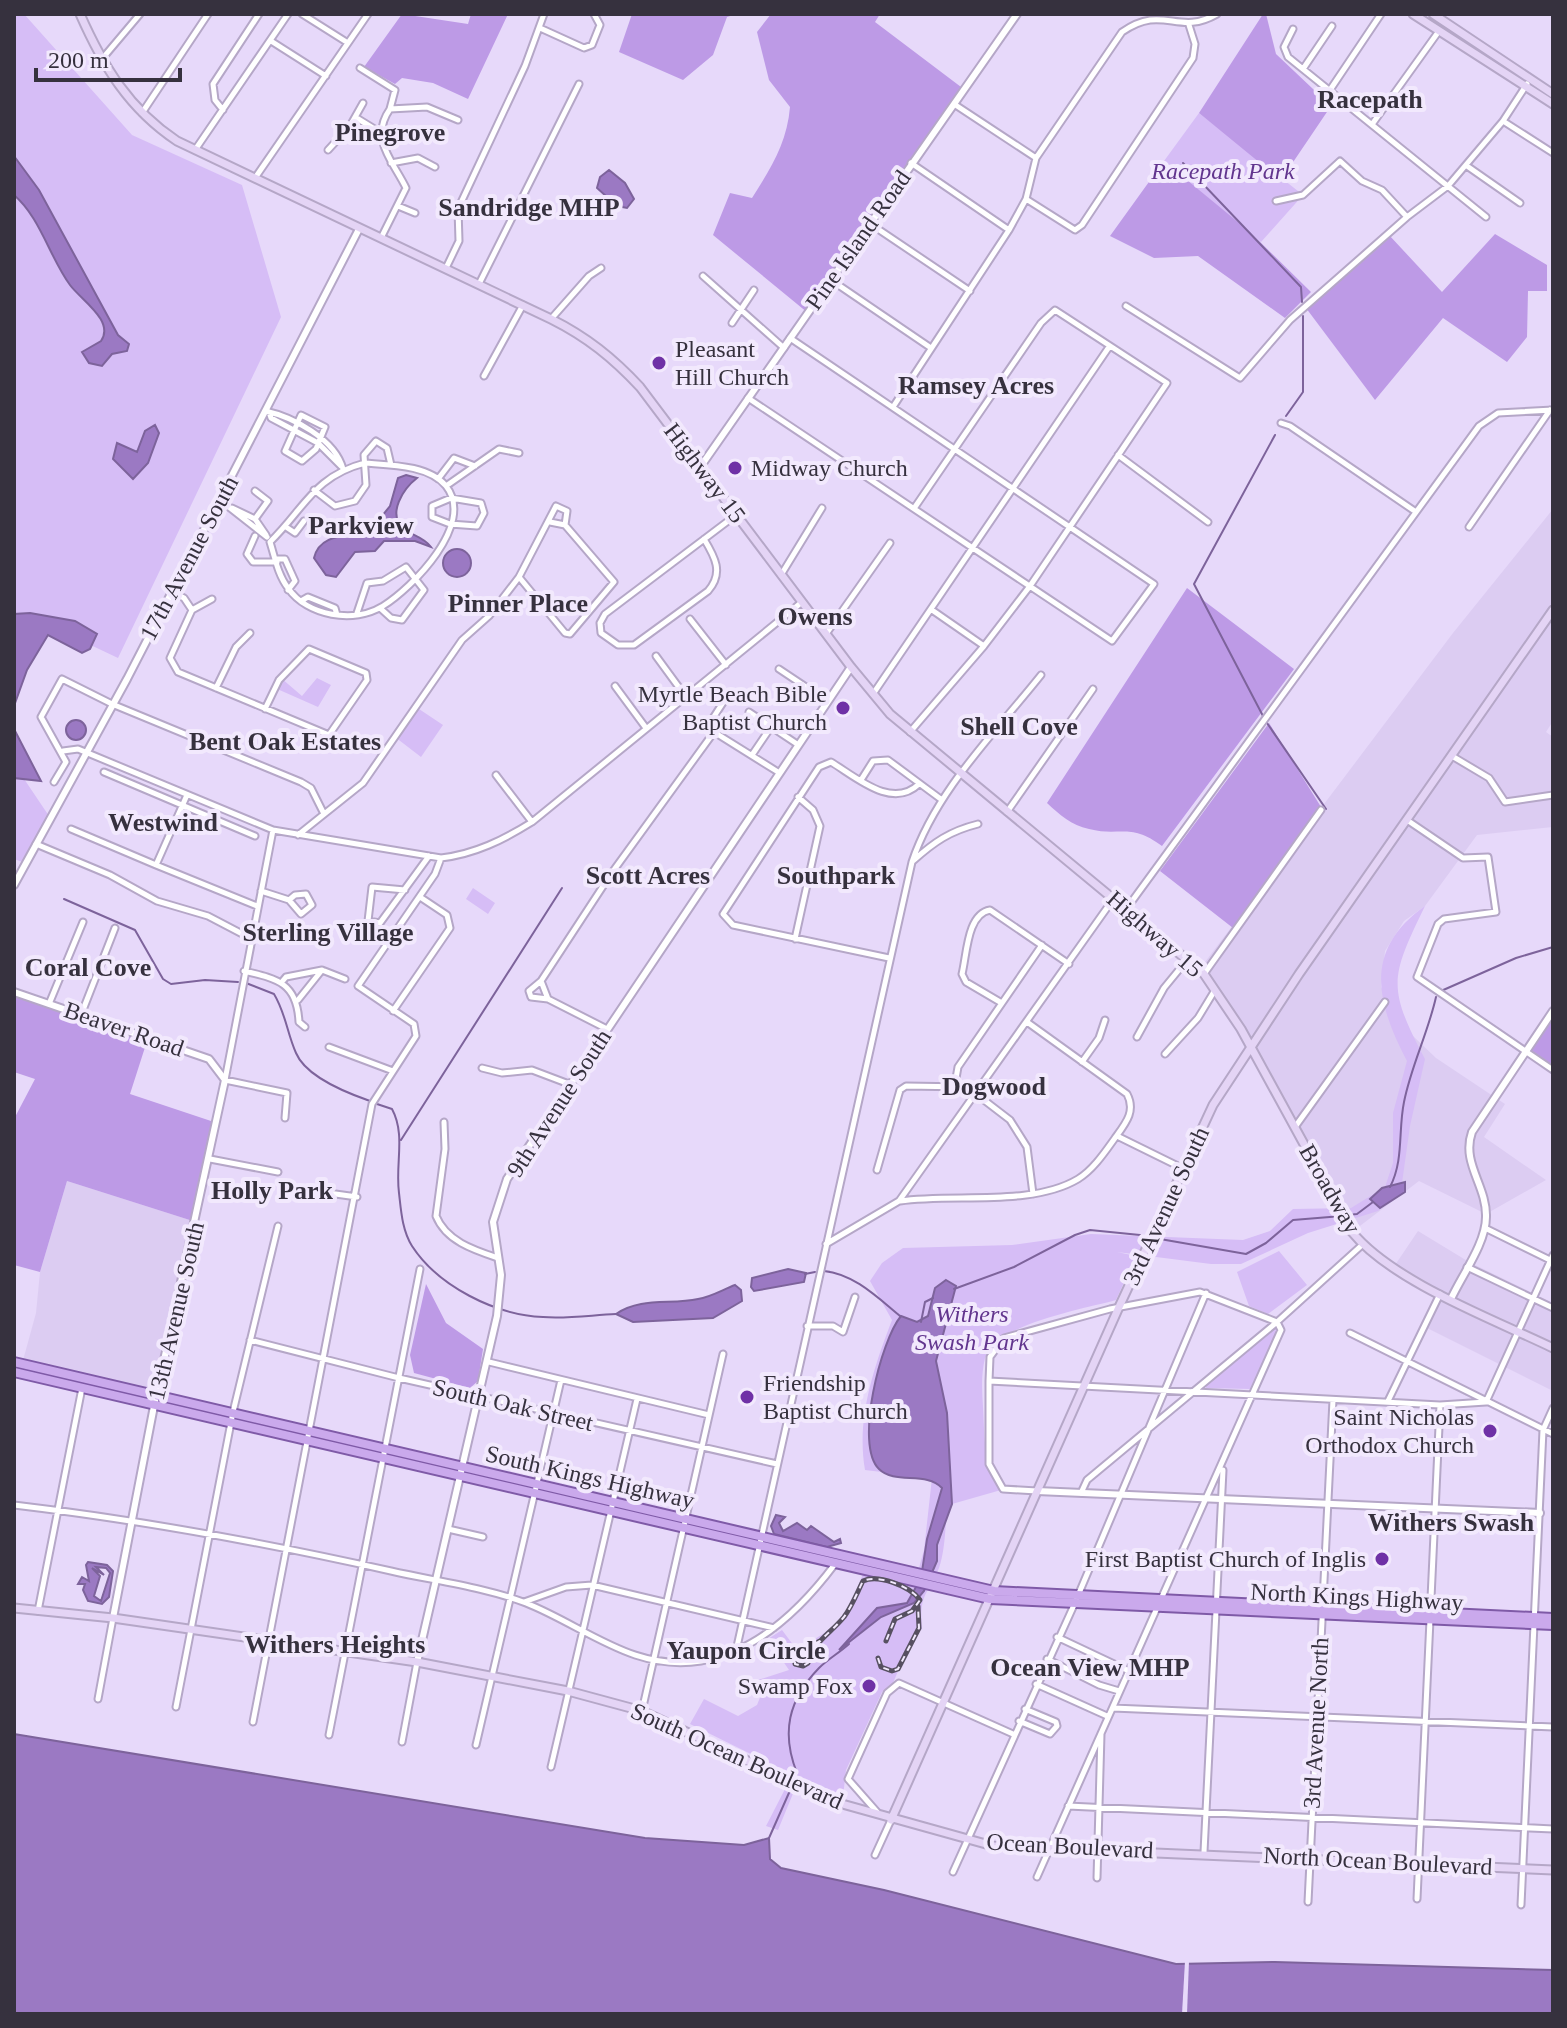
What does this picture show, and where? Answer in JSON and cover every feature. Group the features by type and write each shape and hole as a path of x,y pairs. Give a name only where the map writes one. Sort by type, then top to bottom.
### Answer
{"main road":[{"name":"Highway 15","path":"80,14 102,60 141,114 194,151 523,305 581,334 613,358 640,387 873,694 910,732 1204,974 1251,1047"},
{"path":"1413,14 1553,104"},
{"path":"1433,14 1553,94"},
{"name":"3rd Avenue South","path":"891,1820 1119,1307 1213,1105 1553,610"},
{"name":"Broadway","path":"1251,1047 1362,1245 1393,1268 1451,1299 1553,1346"},
{"name":"South Kings Highway","path":"14,1362 233,1412 383,1460 460,1478 533,1489"},
{"name":"South Kings Highway","path":"14,1372 230,1423 386,1449 610,1508 992,1595 1160,1605"},
{"name":"South Kings Highway","path":"760,1542 835,1564 910,1577"},
{"name":"North Kings Highway","path":"1160,1605 1535,1621 1553,1625"},
{"name":"South Ocean Boulevard","path":"14,1608 113,1618 417,1662 568,1691 642,1711 785,1780 891,1820"},
{"name":"North Kings Highway","path":"1535,1621 1553,1618"},
{"name":"Ocean Boulevard","path":"891,1820 993,1846 1049,1845 1204,1852"},
{"name":"North Ocean Boulevard","path":"1204,1852 1553,1870"}],"street":[{"path":"102,60 140,14"},
{"path":"141,114 208,14"},
{"path":"223,110 215,100 213,84 259,14"},
{"path":"194,151 288,14"},
{"path":"302,14 348,43"},
{"path":"254,179 368,14"},
{"path":"446,268 459,241 458,209 544,14"},
{"path":"540,28 584,48 592,45 600,25 594,14"},
{"name":"Pine Island Road","path":"701,466 868,222 1017,14"},
{"path":"893,407 1009,230 1026,199 1036,158 1122,32 1140,20 1152,17 1189,25 1217,14"},
{"path":"1330,90 1381,14"},
{"path":"1026,199 1075,230 1082,225 1193,58 1195,44 1189,25"},
{"path":"1303,69 1332,26"},
{"path":"1293,29 1284,50 1303,69 1486,217"},
{"path":"1373,123 1439,31"},
{"path":"271,41 326,76"},
{"path":"360,68 395,90 381,133 391,163 406,188 380,239"},
{"path":"1126,306 1240,378 1290,320 1407,217 1448,186 1503,121 1530,79"},
{"path":"479,284 579,84"},
{"path":"328,150 363,103"},
{"path":"954,104 1036,158"},
{"path":"390,109 427,107 458,120"},
{"path":"355,117 381,133"},
{"path":"1503,121 1553,153"},
{"path":"391,163 418,158 435,167"},
{"path":"1276,201 1303,195 1340,161 1362,181 1382,190 1407,217"},
{"path":"911,163 1009,230"},
{"path":"1467,166 1520,203"},
{"path":"398,206 415,213"},
{"path":"868,222 970,291"},
{"name":"17th Avenue South","path":"14,885 267,412 359,229"},
{"path":"551,319 589,276 601,268"},
{"path":"703,276 784,348"},
{"path":"830,279 931,348"},
{"path":"732,323 754,290"},
{"path":"484,376 523,305"},
{"path":"910,732 984,646 1030,586 1167,383 1055,310 1041,323 915,507"},
{"path":"748,398 1112,641 1154,584 790,338"},
{"path":"873,694 1109,347"},
{"path":"1127,908 1488,418 1503,412 1551,410"},
{"path":"1469,527 1551,410"},
{"path":"267,412 271,418 330,445 342,467"},
{"path":"301,415 325,427 302,461 285,451 295,427 301,415"},
{"path":"1281,423 1290,426 1416,512"},
{"path":"314,490 335,506 355,501 366,485 364,455 376,441 387,448 391,465"},
{"path":"446,486 499,449 519,453"},
{"path":"1118,455 1208,522"},
{"path":"438,479 454,458 475,466"},
{"path":"220,500 231,508 239,508 268,540 288,590 324,613 337,615 380,608 435,559 450,524 451,498 446,486 438,479 391,465 365,463 342,467 314,490 286,527 268,540"},
{"path":"254,522 268,501 255,491"},
{"path":"451,498 481,503 484,513 477,526 450,524 432,517 429,510 451,498"},
{"path":"297,835 363,783 462,640 489,616 519,577 550,522 552,509 561,506 567,511 565,525"},
{"path":"781,575 822,508"},
{"path":"704,539 717,562 716,579 708,591 634,645 618,645 601,633 600,623 605,614 704,539 736,515"},
{"path":"286,527 295,533 304,521"},
{"path":"519,577 565,633 570,634 614,582 565,525 550,522"},
{"path":"255,536 247,554 253,562 285,559 295,581 288,590"},
{"path":"826,634 890,543"},
{"path":"357,613 367,583 383,581 406,567 424,590 402,620 391,618 380,608"},
{"path":"171,591 184,598 192,610"},
{"path":"212,599 192,610 171,663 178,672 265,709 329,735 367,680 369,672 309,649 279,680 265,709"},
{"path":"63,751 69,748 85,751 273,830 441,858 462,855 490,845 532,822 802,602"},
{"path":"932,610 984,646"},
{"path":"690,619 726,665"},
{"path":"216,688 236,647 250,633"},
{"path":"656,656 686,697"},
{"name":"9th Avenue South","path":"402,1742 417,1662 489,1362 501,1275 493,1222 507,1179 851,667"},
{"path":"779,669 827,701"},
{"path":"736,1651 912,862 921,836 942,800 1041,675"},
{"path":"54,782 66,762 63,751 41,717 62,679 112,704 301,782 311,788 324,814"},
{"path":"615,686 646,728"},
{"path":"1007,812 1093,689"},
{"path":"607,1029 548,999 531,997 529,991 541,981 646,824 714,732 713,718 726,698"},
{"path":"749,712 797,744"},
{"path":"752,755 771,727"},
{"path":"714,732 778,772"},
{"path":"1452,756 1489,778 1505,802 1553,795"},
{"path":"861,780 873,761 888,760 942,800"},
{"path":"889,958 733,925 725,920 723,914 798,797 827,763 874,788 896,794 910,792 919,784"},
{"path":"104,772 255,836"},
{"path":"496,775 532,822"},
{"path":"156,865 187,795"},
{"path":"795,939 820,826 813,810 798,797"},
{"path":"1204,974 1321,810"},
{"path":"1407,820 1463,858 1488,857 1496,912 1444,919 1438,924 1417,977 1553,1070"},
{"path":"912,862 947,834 978,824"},
{"path":"71,829 257,906"},
{"name":"13th Avenue South","path":"98,1699 154,1406 210,1159 273,830"},
{"path":"35,844 110,875 157,901 208,916 251,938"},
{"path":"405,890 372,887 368,921 380,923 405,890 429,856"},
{"path":"253,1722 357,1197 372,1104 416,1030 414,1024 358,986 420,896 441,858"},
{"path":"261,891 289,900 301,914 312,905 306,894 289,900"},
{"path":"393,1011 450,928 447,915 420,896"},
{"path":"825,1245 899,1201 1114,898"},
{"path":"1000,1002 966,982 962,974 977,916 990,910 1069,964"},
{"path":"49,1004 83,922"},
{"path":"81,1015 115,928"},
{"path":"955,1084 958,1067 1042,945"},
{"path":"1137,1037 1164,988 1187,959"},
{"path":"281,983 286,977 322,970 345,979"},
{"path":"305,1027 299,1022 298,1000 322,970"},
{"path":"244,971 281,983 298,1000"},
{"path":"541,981 548,999"},
{"path":"1165,1054 1198,1018 1216,989"},
{"name":"Beaver Road","path":"14,992 209,1059 225,1080"},
{"path":"1294,1128 1385,1002"},
{"path":"1451,1299 1485,1228 1486,1214 1471,1165 1470,1140 1476,1124 1553,1011"},
{"path":"1082,1062 1099,1038 1105,1020"},
{"path":"899,1201 1033,1194 1059,1188 1081,1177 1117,1136 1131,1114 1132,1103 1127,1094 1027,1022"},
{"path":"329,1047 393,1071"},
{"path":"482,1068 502,1073 532,1070 569,1084"},
{"path":"225,1080 287,1093 285,1118"},
{"path":"877,1170 900,1090 906,1086 955,1084 976,1092 1021,1134 1032,1169 1033,1194"},
{"path":"444,1122 445,1149 436,1216 439,1225 460,1243 498,1258"},
{"path":"1117,1136 1182,1168"},
{"path":"210,1159 278,1172"},
{"path":"314,1191 357,1197"},
{"path":"176,1707 230,1423 278,1226"},
{"path":"1485,1228 1552,1259 1517,1328 1486,1402"},
{"path":"1081,1493 1087,1480 1277,1322 1362,1245"},
{"path":"1466,1266 1553,1308"},
{"path":"329,1735 420,1269"},
{"path":"953,1872 1047,1659 1076,1601 1206,1293"},
{"path":"1037,1877 1049,1845 1160,1605 1206,1500 1223,1465 1251,1394 1281,1330 1277,1322 1206,1293 1119,1307 1004,1338 990,1357 989,1381 991,1472 1003,1489 1206,1500 1540,1513"},
{"path":"1388,1401 1440,1293"},
{"path":"807,1326 833,1326 843,1332 855,1297"},
{"path":"1350,1333 1553,1434"},
{"name":"South Oak Street","path":"250,1340 399,1378 777,1464"},
{"path":"642,1711 723,1354"},
{"path":"489,1362 709,1415"},
{"path":"476,1745 533,1489 561,1380"},
{"path":"989,1381 1440,1405 1486,1402"},
{"path":"38,1611 82,1387"},
{"path":"551,1767 637,1399"},
{"name":"3rd Avenue North","path":"1308,1902 1333,1400"},
{"path":"1417,1899 1440,1405"},
{"path":"1521,1905 1543,1430 1553,1408"},
{"path":"1204,1852 1223,1465"},
{"path":"14,1505 132,1520 209,1534 362,1564 523,1602 630,1656 653,1662 701,1661 736,1651 795,1612 835,1564"},
{"path":"448,1529 483,1537"},
{"path":"523,1602 566,1587 592,1585 774,1628"},
{"path":"1057,1637 1129,1671"},
{"path":"1047,1659 1090,1681 1120,1691"},
{"path":"881,1817 848,1779 887,1693 899,1683 1013,1734"},
{"path":"1036,1684 1107,1716"},
{"path":"1113,1708 1553,1727"},
{"path":"1019,1721 1050,1734 1057,1726 1056,1722 1025,1709"},
{"path":"1097,1878 1101,1733"},
{"path":"858,1809 862,1796"},
{"path":"1068,1806 1553,1829"},
{"name":"3rd Avenue South","path":"875,1855 891,1820"}],"shaded area":[{"path":"402,14 468,24 471,14 508,14 468,99 433,83 402,78 395,84 364,67"},
{"path":"632,14 737,14 727,17 713,55 683,80 619,52"},
{"path":"771,14 880,14 875,22 965,90 808,313 713,235 730,193 752,198 782,144 790,107 769,80 757,32"},
{"path":"1263,14 1266,14 1276,54 1331,106 1281,180 1199,113"},
{"path":"14,156 39,190 118,335 129,344 127,351 112,354 102,366 89,363 82,352 101,341 104,326 95,311 70,285 38,226 14,195"},
{"path":"1164,161 1250,232 1311,292 1285,318 1198,256 1154,258 1110,236"},
{"path":"609,170 625,183 634,199 627,208 617,206 597,188 600,177"},
{"path":"1495,234 1547,265 1547,291 1528,291 1527,337 1507,362 1443,318 1375,400 1306,308 1389,235 1442,292"},
{"path":"155,425 159,433 148,463 133,479 113,459 117,443 137,452 145,431"},
{"path":"406,475 417,478 399,502 399,523 431,547 415,541 384,541 375,551 355,552 336,577 326,575 314,558 317,550 337,537 370,531 390,506 398,478"},
{"path":"1553,509 1553,721 1546,732 1553,737 1553,827 1477,835 1425,906 1404,921 1385,951 1381,987 1413,1036 1436,1058 1505,1104 1484,1137 1546,1180 1486,1214 1419,1181 1352,1232 1251,1047 1199,970 1453,633"},
{"path":"457,549 467,553 471,563 467,573 457,577 447,573 443,563 447,553"},
{"path":"1187,588 1294,669 1162,846 1133,832 1100,831 1077,825 1047,803"},
{"path":"30,613 75,621 97,634 90,649 82,653 48,635 27,670 14,706 14,614"},
{"path":"76,720 83,723 86,730 83,737 76,740 69,737 66,730 69,723"},
{"path":"1269,723 1321,807 1233,928 1160,871"},
{"path":"14,729 41,781 14,778"},
{"path":"14,992 148,1038 130,1094 217,1123 196,1222 67,1181 40,1272 14,1265 14,1119 35,1079 14,1072"},
{"path":"1553,1013 1553,1070 1527,1053"},
{"path":"67,1181 196,1222 157,1394 22,1364 36,1313 40,1272"},
{"path":"1405,1182 1405,1192 1380,1208 1370,1199 1382,1188"},
{"path":"1418,1231 1469,1262 1553,1303 1553,1391 1423,1326 1440,1293 1393,1268"},
{"path":"788,1269 806,1273 804,1282 754,1291 751,1287 752,1278"},
{"path":"946,1280 956,1286 936,1361 947,1413 952,1504 937,1545 937,1561 924,1591 914,1603 881,1617 839,1650 877,1608 907,1603 921,1578 927,1539 942,1488 928,1480 893,1476 879,1469 872,1457 870,1416 879,1369 893,1328 901,1316 917,1322 928,1316 935,1288"},
{"path":"426,1284 446,1323 483,1349 478,1381 470,1388 414,1373 410,1355"},
{"path":"735,1285 741,1290 742,1301 713,1318 633,1322 616,1314 635,1305 703,1298"},
{"path":"776,1515 785,1517 779,1523 783,1531 797,1523 807,1530 811,1526 834,1542 840,1539 841,1543 827,1547 774,1534 771,1526"},
{"path":"88,1562 107,1565 113,1571 109,1597 102,1604 88,1601 83,1590 85,1584 78,1584 82,1577 89,1581","holes":["96,1567 106,1568 110,1573 101,1601 94,1596 100,1576 92,1568 104,1575"]},
{"path":"14,1734 645,1838 744,1845 769,1838 770,1859 781,1868 884,1890 1176,1964 1275,1962 1553,1970 1553,2014 14,2014"}],"green space":[{"path":"14,14 24,14 132,135 242,185 281,317 118,658 42,622 14,683"},
{"name":"Racepath Park","path":"1199,113 1303,195 1261,242 1164,161"},
{"path":"281,678 302,696 317,678 331,685 318,707 275,688"},
{"path":"416,707 443,725 421,757 395,737"},
{"path":"14,764 49,816 25,863 14,859"},
{"path":"473,888 495,903 488,914 466,899"},
{"name":"Withers Swash Park","path":"1425,906 1405,950 1398,982 1404,1015 1425,1059 1410,1126 1401,1190 1378,1211 1308,1233 1241,1264 1211,1264 1117,1252 1136,1256 1116,1300 1022,1327 992,1346 983,1370 984,1431 988,1459 1001,1490 952,1504 947,1413 936,1361 939,1340 951,1311 940,1328 935,1351 934,1378 945,1491 945,1534 939,1568 923,1602 922,1629 912,1638 893,1683 882,1692 846,1770 843,1797 799,1779 778,1830 766,1826 784,1791 787,1772 690,1724 704,1699 738,1716 757,1705 761,1695 752,1682 789,1670 768,1639 782,1630 797,1650 834,1627 849,1608 863,1574 914,1586 924,1550 932,1478 865,1470 863,1432 868,1394 892,1320 870,1281 882,1263 903,1248 1012,1245 1091,1234 1243,1240 1270,1231 1293,1209 1351,1208 1385,1187 1393,1163 1393,1113 1407,1061 1388,1018 1381,978 1384,959 1392,940 1405,923"},
{"path":"1279,1251 1307,1285 1268,1314 1249,1306 1237,1272"},
{"path":"1275,1328 1278,1330 1250,1389 1206,1388 1206,1384"}],"pier":[{"path":"1185,1961 1189,1961 1187,2014 1182,2014"}],"waterway":[{"path":"1183,163 1301,287 1302,302"},
{"path":"1286,416 1303,392 1303,316"},
{"path":"1263,716 1194,584 1275,435"},
{"path":"1267,723 1326,809"},
{"path":"401,1140 562,888"},
{"path":"64,899 135,930 163,979 171,984 205,980 238,982"},
{"path":"1441,991 1516,958 1553,947"},
{"path":"246,983 274,994 296,1053 309,1070 328,1083 370,1101"},
{"path":"1390,1187 1397,1166 1407,1089 1436,997"},
{"path":"377,1104 392,1109 396,1119 398,1182 406,1233 412,1246 437,1274 469,1296 506,1311 561,1318 616,1314"},
{"path":"1348,1215 1357,1214 1373,1202"},
{"path":"1160,1239 1246,1254 1266,1243 1293,1220 1342,1216"},
{"path":"954,1289 1014,1267 1090,1230 1140,1235"},
{"path":"824,1271 855,1282 900,1316"},
{"path":"805,1274 815,1272"},
{"path":"921,1322 925,1302 933,1298"},
{"path":"794,1780 797,1773 789,1744 794,1705 808,1680 849,1644"},
{"path":"769,1838 792,1786"}],"railway":[{"path":"820,1641 795,1654 795,1664 803,1666 808,1663 819,1643 847,1613 863,1581 869,1579 902,1586 920,1600 912,1611 895,1619 886,1641"},
{"path":"878,1658 881,1667 892,1671 898,1669 919,1628 918,1606"}],"place":[{"name":"Pleasant Hill Church","path":"659,363"},
{"name":"Midway Church","path":"735,468"},
{"name":"Myrtle Beach Bible Baptist Church","path":"843,708"},
{"name":"Friendship Baptist Church","path":"747,1397"},
{"name":"Saint Nicholas Orthodox Church","path":"1490,1431"},
{"name":"First Baptist Church of Inglis","path":"1382,1559"},
{"name":"Swamp Fox","path":"869,1686"}],"district":[{"name":"Racepath","path":"1370,99"},
{"name":"Pinegrove","path":"390,132"},
{"name":"Sandridge MHP","path":"529,207"},
{"name":"Ramsey Acres","path":"976,385"},
{"name":"Parkview","path":"361,525"},
{"name":"Pinner Place","path":"518,603"},
{"name":"Owens","path":"815,616"},
{"name":"Shell Cove","path":"1019,726"},
{"name":"Bent Oak Estates","path":"285,741"},
{"name":"Westwind","path":"163,822"},
{"name":"Scott Acres","path":"648,875"},
{"name":"Southpark","path":"836,875"},
{"name":"Sterling Village","path":"328,932"},
{"name":"Coral Cove","path":"88,967"},
{"name":"Dogwood","path":"994,1086"},
{"name":"Holly Park","path":"272,1190"},
{"name":"Withers Swash","path":"1451,1522"},
{"name":"Withers Heights","path":"335,1644"},
{"name":"Yaupon Circle","path":"746,1650"},
{"name":"Ocean View MHP","path":"1090,1667"}]}
